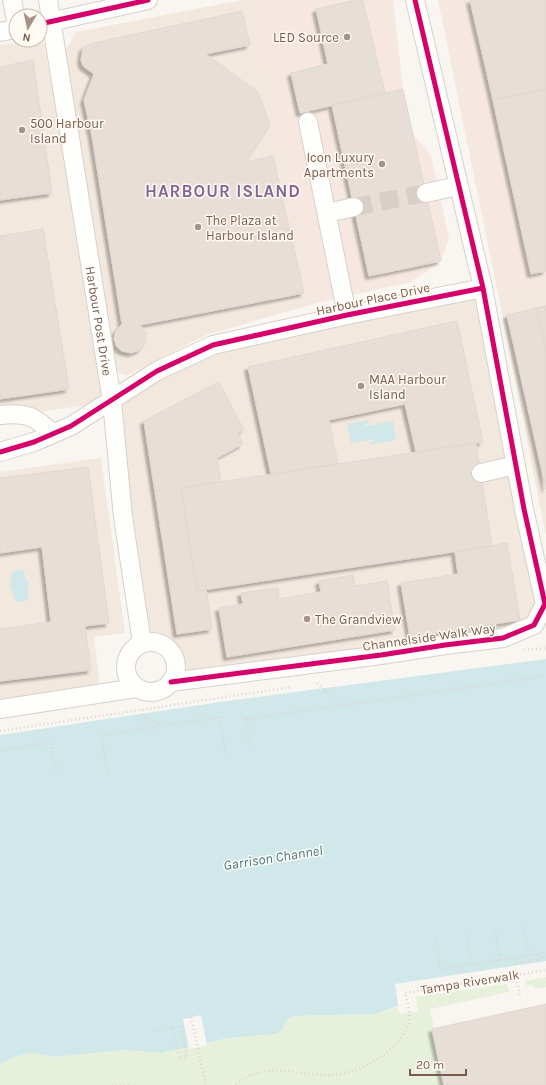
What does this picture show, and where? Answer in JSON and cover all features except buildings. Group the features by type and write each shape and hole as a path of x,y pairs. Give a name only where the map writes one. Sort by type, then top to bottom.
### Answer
{"street":[{"path":"48,23 148,0"},
{"path":"415,0 483,288"},
{"name":"Harbour Post Drive","path":"48,34 112,401 123,517 142,643"},
{"path":"308,122 347,315"},
{"path":"426,193 458,186"},
{"path":"327,213 354,208"},
{"name":"Harbour Place Drive","path":"0,452 34,442 71,426 157,371 213,345 347,315 483,288"},
{"name":"Channelside Walk Way","path":"171,682 503,638 534,625 545,604 516,465 483,288"},
{"path":"0,416 15,414 38,419 53,434"},
{"path":"480,472 516,465"},
{"path":"157,642 168,648 174,656 176,673 171,682 163,690 154,692 145,692 136,688 128,679 125,669 127,658 133,648 142,643 157,642"},
{"path":"0,709 136,688"}],"path":[{"path":"523,651 546,648"},
{"path":"250,747 246,719 546,676"},
{"path":"309,684 324,682"},
{"path":"317,683 341,706"},
{"path":"0,731 294,686"},
{"path":"142,710 143,716 161,726"},
{"path":"108,774 101,735 220,717 226,756"},
{"path":"0,750 51,743 56,774"},
{"path":"524,926 528,956"},
{"path":"495,931 500,960"},
{"path":"467,935 471,965"},
{"path":"436,938 440,969 544,954 543,959 515,963 516,965"},
{"path":"517,982 520,996"},
{"path":"191,1017 206,1085"},
{"path":"154,1032 173,1027 180,1059 187,1057 180,1027 184,1026"},
{"path":"112,1085 130,1085"}],"shaded area":[{"name":"The Plaza at Harbour Island","path":"243,0 252,0 316,303 206,335 126,376 116,371 64,53 76,32"},
{"path":"252,0 393,0 403,89 413,134 431,155 449,238 441,261 411,282 316,303"},
{"path":"438,0 546,0 546,282 498,293"},
{"path":"8,44 8,48 45,48 112,401 0,418 0,45"},
{"path":"546,282 546,536 498,293"},
{"path":"483,288 545,604 503,638 176,673 175,657 168,648 157,642 142,643 112,401 213,345"},
{"path":"101,458 125,633 94,637 100,687 0,700 0,472"}],"green space":[{"path":"546,977 546,987 534,989 533,985 527,986 525,981"},
{"path":"507,984 509,992 430,1009 434,1028 432,1029 444,1085 0,1085 0,1065 14,1057 31,1053 55,1057 122,1050 161,1053 228,1038 276,1034 283,1029 286,1021 293,1016 375,1014 398,1007 400,1014 418,1011 416,997"}],"water":[{"path":"368,420 369,423 365,424 366,426 393,421 396,440 371,445 370,442 375,441 374,439 351,443 347,424"},
{"path":"24,570 25,578 29,583 27,590 29,599 23,602 15,601 10,585 12,572"},
{"name":"Garrison Channel","path":"546,659 546,961 395,984 398,1006 375,1014 293,1016 286,1021 283,1029 276,1034 228,1038 161,1053 122,1050 55,1057 31,1053 14,1057 0,1065 0,735 220,702"}],"pier":[{"path":"201,1015 207,1045 189,1049 183,1019"}],"tunnel":[{"path":"354,207 426,193"}],"cycle path":[{"path":"48,22 148,0"},
{"path":"0,452 34,442 71,426 157,371 213,345 347,315 483,288 415,0"},
{"path":"171,682 503,638 534,625 545,604 524,509 483,288"}],"place":[{"name":"LED Source","path":"347,37"},
{"name":"500 Harbour Island","path":"22,130"},
{"name":"Icon Luxury Apartments","path":"382,164"},
{"name":"The Plaza at Harbour Island","path":"198,227"},
{"name":"MAA Harbour Island","path":"361,386"},
{"name":"The Grandview","path":"307,619"}],"district":[{"name":"HARBOUR ISLAND","path":"223,191"}]}
